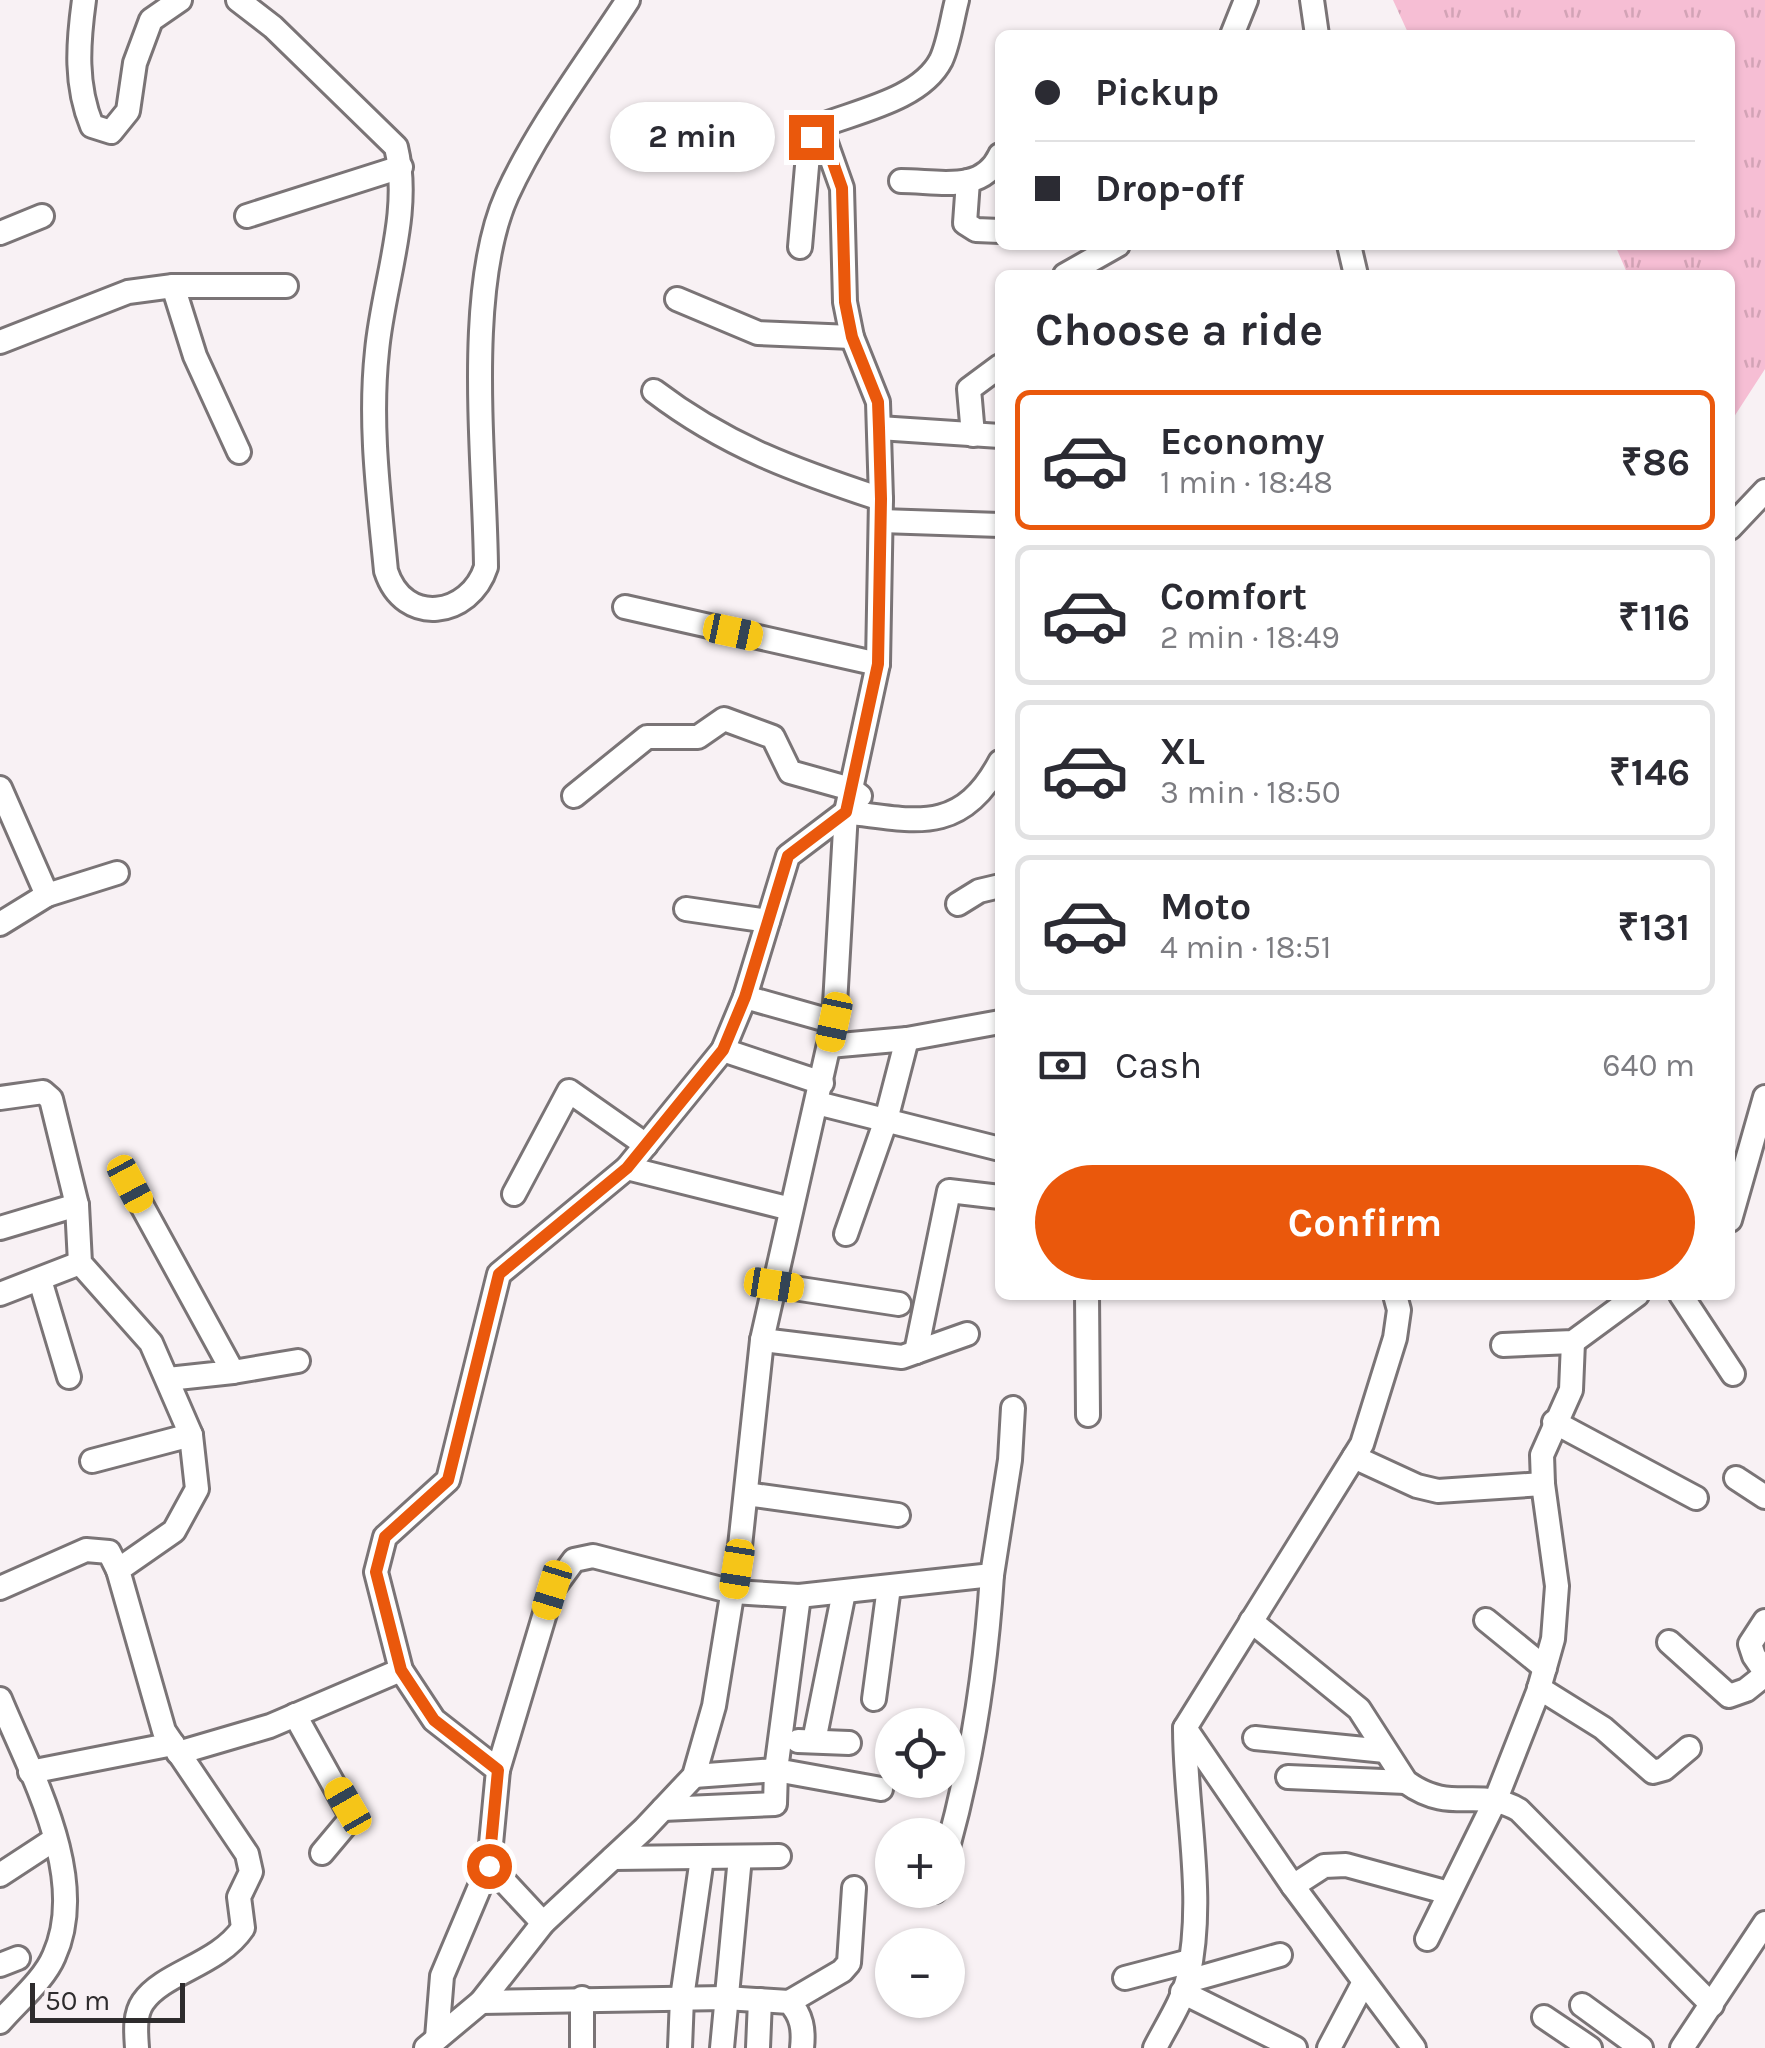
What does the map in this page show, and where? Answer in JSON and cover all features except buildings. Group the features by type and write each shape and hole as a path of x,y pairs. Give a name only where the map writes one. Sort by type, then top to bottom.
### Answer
{"street":[{"path":"84,0 78,41 81,99 92,126 111,132 128,111 135,63 152,20 180,0"},
{"path":"238,0 273,27 396,147 401,167 398,218 376,350 373,444 386,572 392,588 405,603 431,608 454,605 466,598 480,584 486,567 481,325 494,236 502,210 524,165 628,0"},
{"path":"800,247 809,143 820,126 914,91 928,78 941,59 956,0"},
{"path":"1234,30 1246,0"},
{"path":"1312,0 1315,30"},
{"path":"432,2043 482,2002 543,1923 694,1776 714,1706 746,1494 762,1340 834,1022 848,801 878,664 878,402 852,337 845,302 842,188 820,126"},
{"path":"901,181 977,181 995,163"},
{"path":"248,216 401,167"},
{"path":"968,182 965,222 976,230 995,231"},
{"path":"0,233 42,216"},
{"path":"1071,270 1107,250"},
{"path":"0,342 128,292 173,286 286,286"},
{"path":"173,286 195,356 238,452"},
{"path":"678,299 758,333 852,337"},
{"path":"973,435 970,389 995,370"},
{"path":"654,391 695,422 881,510 995,525"},
{"path":"879,428 995,436"},
{"path":"1735,523 1765,490"},
{"path":"625,607 878,664"},
{"path":"574,796 648,737 698,737 724,719 773,738 790,772 886,817 924,822 944,818 989,782 995,771"},
{"path":"0,788 47,895"},
{"path":"498,1770 434,1720 401,1670 376,1572 385,1537 448,1480 499,1274 627,1168 723,1050 745,997 788,856 848,801"},
{"path":"0,924 47,895 117,873"},
{"path":"958,904 979,891 995,887"},
{"path":"686,909 768,921"},
{"path":"745,997 834,1022"},
{"path":"829,1046 908,1039 995,1023"},
{"path":"846,1234 886,1120 908,1039"},
{"path":"723,1050 886,1120 995,1148"},
{"path":"2,1090 43,1092 52,1099 77,1205 80,1263 151,1343 191,1435 197,1489 174,1531 118,1570"},
{"path":"514,1194 569,1091 646,1145"},
{"path":"1735,1202 1765,1096"},
{"path":"627,1168 791,1209"},
{"path":"130,1184 233,1372"},
{"path":"916,1352 949,1191 995,1196"},
{"path":"0,1228 77,1205"},
{"path":"0,1294 80,1263"},
{"path":"40,1280 69,1377"},
{"path":"774,1285 898,1304"},
{"path":"1086,1300 1088,1415"},
{"path":"1155,2048 1187,1978 1195,1899 1184,1728 1362,1444 1395,1338 1396,1300"},
{"path":"1503,1345 1572,1342 1630,1300"},
{"path":"1684,1300 1732,1374"},
{"path":"762,1340 902,1357 967,1334"},
{"path":"1427,1939 1496,1799 1542,1678 1552,1640 1558,1586 1542,1455 1571,1390 1572,1342"},
{"path":"168,1379 298,1361"},
{"path":"955,1818 976,1733 1013,1408"},
{"path":"1554,1422 1696,1498"},
{"path":"92,1461 191,1435"},
{"path":"1354,1457 1417,1486 1438,1491 1543,1484"},
{"path":"1736,1478 1765,1497"},
{"path":"746,1494 898,1515"},
{"path":"0,1588 86,1550 108,1552 118,1570 164,1731 247,1854 251,1872 239,1897 243,1928 231,1945 153,1992 141,2004 136,2022 137,2048"},
{"path":"432,2043 442,1976 489,1866 498,1770 552,1590 574,1560 593,1556 733,1592 800,1596 992,1574"},
{"path":"874,1699 889,1587"},
{"path":"814,1742 844,1592"},
{"path":"663,1809 775,1804 776,1770 800,1596"},
{"path":"1486,1620 1542,1678 1653,1772 1664,1769 1689,1748"},
{"path":"1251,1621 1347,1697 1406,1782 1428,1796 1448,1801 1496,1799 1519,1810 1712,2005"},
{"path":"1670,1642 1729,1696 1746,1690 1765,1673 1750,1644 1765,1621"},
{"path":"30,1772 235,1737 401,1670"},
{"path":"0,1699 56,1839 66,1907 54,1957 0,2022"},
{"path":"295,1715 350,1814 348,1822 322,1853"},
{"path":"1184,1728 1410,2046"},
{"path":"1255,1738 1384,1752"},
{"path":"780,1741 850,1742"},
{"path":"694,1776 776,1770 875,1788"},
{"path":"1288,1777 1406,1782"},
{"path":"3,1866 56,1839"},
{"path":"613,1858 779,1856"},
{"path":"680,2048 682,1998 702,1858"},
{"path":"722,2048 740,1858"},
{"path":"1293,1886 1324,1866 1346,1865 1449,1893"},
{"path":"489,1866 543,1923"},
{"path":"482,2002 582,1998 789,2002 849,1963 854,1888"},
{"path":"1682,2048 1765,1923"},
{"path":"1124,1978 1187,1978 1280,1955"},
{"path":"1187,1978 1295,2048"},
{"path":"1328,2048 1364,1982"},
{"path":"582,1998 582,2048"},
{"path":"758,2048 760,2000"},
{"path":"789,2002 801,2023 802,2048"},
{"path":"1582,2005 1641,2048"},
{"path":"1544,2017 1590,2048"}],"green space":[{"path":"1393,0 1765,0 1765,369 1735,415 1735,270 1626,270 1617,250 1735,250 1735,30 1407,30"}],"route":[{"path":"489,1866 498,1770 434,1720 401,1670 376,1572 385,1537 448,1480 499,1274 627,1168 723,1050 745,997 788,856 846,812 878,664 878,402 852,337 845,302 842,188 820,126 811,137"}]}
